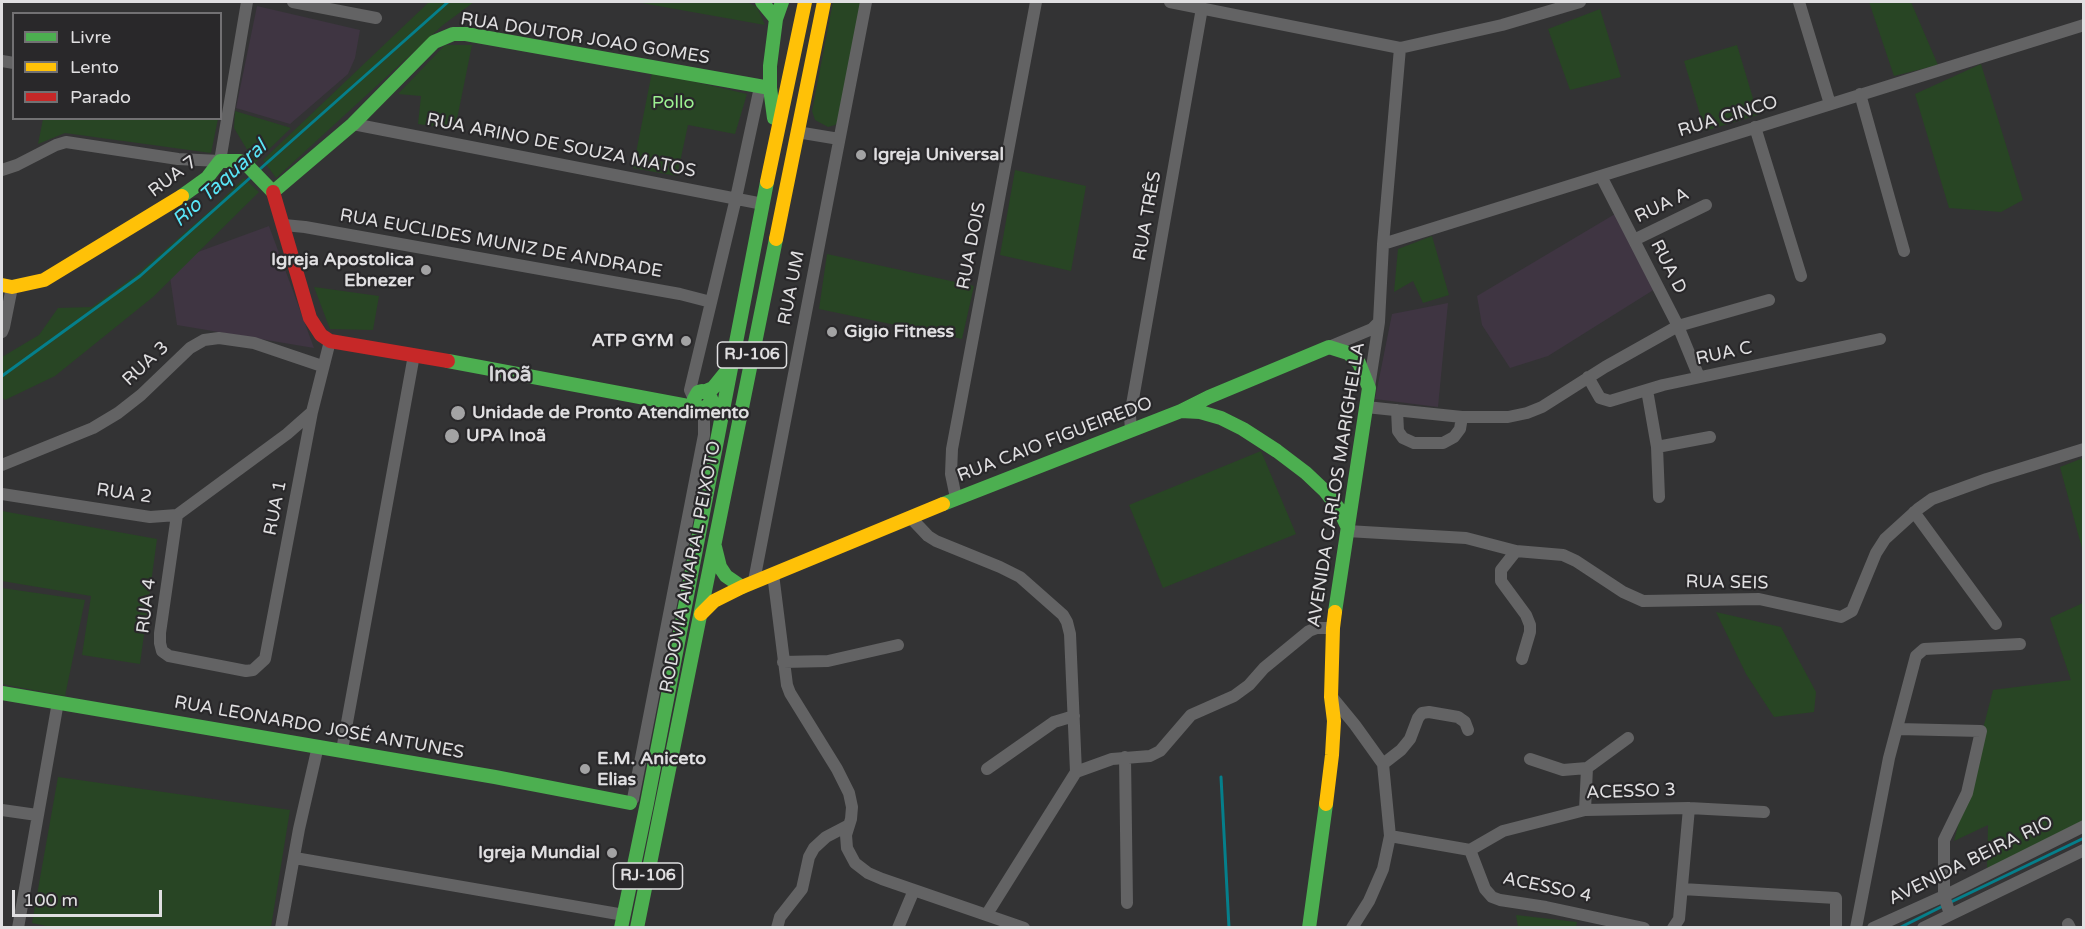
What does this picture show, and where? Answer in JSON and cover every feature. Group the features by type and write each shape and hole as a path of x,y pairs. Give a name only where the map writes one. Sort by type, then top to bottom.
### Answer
{"main road":[{"path":"762,2 776,19"},
{"path":"776,138 765,87 776,19 782,2"},
{"name":"RODOVIA AMARAL PEIXOTO","path":"622,921 776,138 805,2"},
{"name":"RODOVIA AMARAL PEIXOTO","path":"638,927 824,2"},
{"name":"RUA DOUTOR JOAO GOMES","path":"270,189 353,124 434,42 453,34 466,34 765,87"},
{"path":"220,161 234,160 246,164 270,189 284,225 310,318 321,335 330,341 668,401 679,398 702,401"},
{"name":"RUA 7","path":"7,286 44,280 189,192 207,178 220,161"},
{"path":"1329,347 1343,350 1356,358 1363,369 1369,388"},
{"name":"RUA CAIO FIGUEIREDO","path":"701,614 714,601 748,584 956,498 1181,411 1329,347"},
{"path":"702,401 731,366"},
{"name":"AVENIDA CARLOS MARIGHELLA","path":"1309,927 1332,755 1333,628 1369,388"},
{"path":"1207,413 1205,406 1209,397"},
{"path":"702,401 715,424 717,439"},
{"path":"1181,411 1207,413 1232,423 1260,440 1306,473 1330,496 1342,513 1348,529"},
{"path":"1330,496 1340,498 1353,493"},
{"path":"714,544 720,567 726,576 748,584"},
{"name":"RUA LEONARDO JOSÉ ANTUNES","path":"2,693 342,750 630,803"}],"street":[{"name":"RUA 7","path":"220,161 225,103 247,2"},
{"path":"292,2 375,18"},
{"name":"RUA UM","path":"748,584 866,2"},
{"name":"RUA DOIS","path":"956,498 951,474 952,449 1036,2"},
{"path":"1170,2 1400,48 1502,25 1580,2"},
{"path":"1799,2 1830,104"},
{"name":"RUA TRÊS","path":"1131,430 1130,417 1202,8"},
{"name":"RUA CINCO","path":"1383,244 2084,25"},
{"name":"AVENIDA CARLOS MARIGHELLA","path":"1369,388 1379,322 1383,244 1400,48"},
{"path":"630,803 633,799 704,435 702,401 690,390 765,87"},
{"path":"1860,94 1905,251"},
{"name":"RUA ARINO DE SOUZA MATOS","path":"353,124 763,204"},
{"path":"1755,127 1801,276"},
{"path":"797,132 839,139"},
{"path":"2,170 66,142 178,159 220,161"},
{"name":"RUA D","path":"1601,176 1678,327 1699,377"},
{"name":"RUA A","path":"1634,240 1706,205"},
{"name":"RUA EUCLIDES MUNIZ DE ANDRADE","path":"284,225 711,302"},
{"path":"2,332 7,286"},
{"path":"1366,407 1462,417 1508,417 1527,413 1542,407 1588,377 1678,327 1769,300"},
{"name":"RUA CAIO FIGUEIREDO","path":"1329,347 1372,329 1379,322"},
{"name":"RUA 3","path":"2,465 93,428 118,413 141,395 190,348 204,340 219,338 254,343 322,366"},
{"name":"RUA C","path":"1588,377 1600,398 1610,401 1699,377 1880,339"},
{"name":"RUA 1","path":"246,671 260,666 265,659 312,412 330,341"},
{"path":"342,750 414,355"},
{"path":"1647,390 1657,447 1659,497"},
{"path":"1397,410 1398,431 1403,438 1414,443 1443,443 1454,437 1460,429 1462,417"},
{"name":"RUA 2","path":"2,494 150,518 177,514 287,435 312,412"},
{"path":"287,435 306,448"},
{"path":"1657,447 1710,437"},
{"name":"RUA SEIS","path":"1348,529 1466,538 1516,551 1563,555 1643,602 1759,599 1840,617 1852,611 1876,553 1885,539 1914,512 1932,500 1987,479 2084,449"},
{"path":"1914,512 1996,624"},
{"name":"RUA 4","path":"177,514 160,633 162,651 169,656 246,671"},
{"path":"910,517 936,541 1000,567 1020,578 1063,615 1070,634 1076,772 987,914"},
{"path":"1516,551 1501,570 1501,581 1526,615 1530,625 1522,659"},
{"path":"772,574 783,662 790,693 837,769 849,793 852,807 846,835 847,848 855,863 868,873 1024,927"},
{"path":"1076,772 1112,759 1150,756 1160,751 1191,715 1234,696 1309,631 1317,628 1333,628"},
{"path":"1856,927 1889,758 1913,665 1919,652 1924,649 2020,644"},
{"path":"783,662 828,661 897,645"},
{"path":"1331,697 1383,764 1390,836 1383,869 1369,901 1352,927"},
{"path":"18,927 58,702"},
{"path":"1383,764 1401,750 1410,739 1422,713 1458,717 1465,722 1468,730"},
{"path":"987,769 1054,722 1074,716"},
{"path":"1898,729 1981,731 1967,793 1944,840 1947,905"},
{"path":"1530,759 1563,770 1587,768 1628,738"},
{"path":"281,927 299,829 318,746"},
{"path":"1125,757 1127,903"},
{"path":"1585,810 1587,768"},
{"path":"1673,927 1678,919 1689,808"},
{"name":"ACESSO 3","path":"1470,850 1503,831 1585,810 1689,808 1764,812"},
{"path":"2,810 37,815"},
{"path":"777,927 780,917 802,889 809,857 814,848 826,837 849,825"},
{"name":"AVENIDA BEIRA RIO","path":"1923,927 1947,905 2084,826"},
{"path":"1390,836 1470,850"},
{"name":"ACESSO 4","path":"1470,850 1485,889 1492,897 1644,927"},
{"name":"AVENIDA BEIRA RIO","path":"1873,927 1947,905 2084,850"},
{"path":"295,858 622,921"},
{"path":"1682,889 1836,898 1836,927"},
{"path":"898,927 914,890"}],"shaded area":[{"path":"257,6 360,30 355,58 348,74 290,124 236,108"},
{"path":"1615,214 1655,289 1548,356 1510,368 1482,325 1477,296"},
{"path":"269,226 314,348 177,325 168,263"},
{"path":"1448,303 1438,407 1375,399 1392,314"}],"green space":[{"path":"429,2 474,2 443,25 276,178 263,160"},
{"path":"636,2 747,2 757,7 765,25"},
{"path":"833,2 865,2 843,118 835,125 828,127 815,120 812,111"},
{"path":"1869,2 1911,2 1938,65 1894,76"},
{"path":"1600,9 1621,77 1570,90 1548,29"},
{"path":"445,45 472,45 455,129 418,124 421,96 398,94"},
{"path":"1737,45 1758,115 1705,131 1684,61"},
{"path":"1981,64 2023,200 2001,212 1949,208 1915,94"},
{"name":"Pollo","path":"652,72 747,94 735,134 688,125 677,176 633,168"},
{"path":"235,111 291,128 255,163 234,128"},
{"path":"43,120 218,120 211,153 65,133 38,144"},
{"path":"1015,170 1086,186 1071,271 1000,255"},
{"path":"244,178 259,192 153,297 55,376 5,400 2,397 2,357 39,335 58,308 92,307 136,275"},
{"path":"1432,236 1449,295 1423,303 1413,281 1394,292 1398,249"},
{"path":"827,254 974,286 962,339 819,309"},
{"path":"314,287 379,296 373,330 330,329"},
{"path":"1261,451 1296,534 1163,588 1129,505"},
{"path":"2083,458 2083,552 2060,467"},
{"path":"2,511 157,539 140,664 82,655 91,596 2,581"},
{"path":"2,588 85,600 65,696 2,684"},
{"path":"2083,603 2083,821 1987,869 1988,825 1954,841 1993,690 2071,680 2050,618"},
{"path":"1716,612 1781,627 1816,692 1814,712 1774,717 1746,674"},
{"path":"58,777 290,810 271,927 56,928 32,923"},
{"path":"1516,915 1577,922 1576,927 1518,927"}],"waterway":[{"name":"Rio Taquaral","path":"260,169 448,2"},
{"name":"Rio Taquaral","path":"2,376 140,276 251,177"},
{"path":"1221,777 1229,928"},
{"path":"1949,903 2084,838"},
{"path":"1899,928 1943,906"}],"traffic: fast":[{"path":"762,2 776,19"},
{"path":"774,118 770,66 776,19 782,2"},
{"path":"273,192 353,124 434,42 453,34 466,34 770,88"},
{"path":"182,196 207,178 220,161 240,161 246,164 273,192"},
{"path":"621,928 767,182"},
{"path":"637,928 776,239"},
{"path":"943,504 1181,411 1329,347 1348,353 1359,363 1369,388 1335,612"},
{"path":"448,361 704,409 712,401 709,394 698,392 694,399 696,406"},
{"path":"706,391 713,388 730,367"},
{"path":"1181,411 1200,412 1221,418 1277,451 1325,491 1339,509 1348,528"},
{"path":"715,547 720,567 726,576 742,587"},
{"path":"2,693 495,777 630,803"},
{"path":"1309,928 1326,804"}],"traffic: slow":[{"path":"767,182 805,2"},
{"path":"776,239 824,2"},
{"path":"2,285 12,287 44,280 182,196"},
{"path":"701,614 714,601 742,587 943,504"},
{"path":"1326,804 1334,721 1331,697 1335,612"}],"traffic: jam":[{"path":"273,192 310,318 321,335 330,341 448,361"}],"place":[{"name":"Igreja Universal","path":"861,155"},
{"name":"Igreja Apostolica Ebnezer","path":"426,270"},
{"name":"Gigio Fitness","path":"832,332"},
{"name":"ATP GYM","path":"686,341"},
{"name":"Unidade de Pronto Atendimento","path":"458,413"},
{"name":"UPA Inoã","path":"452,436"},
{"name":"E.M. Aniceto Elias","path":"585,769"},
{"name":"Igreja Mundial","path":"612,853"}],"district":[{"name":"Inoã","path":"510,375"}]}
